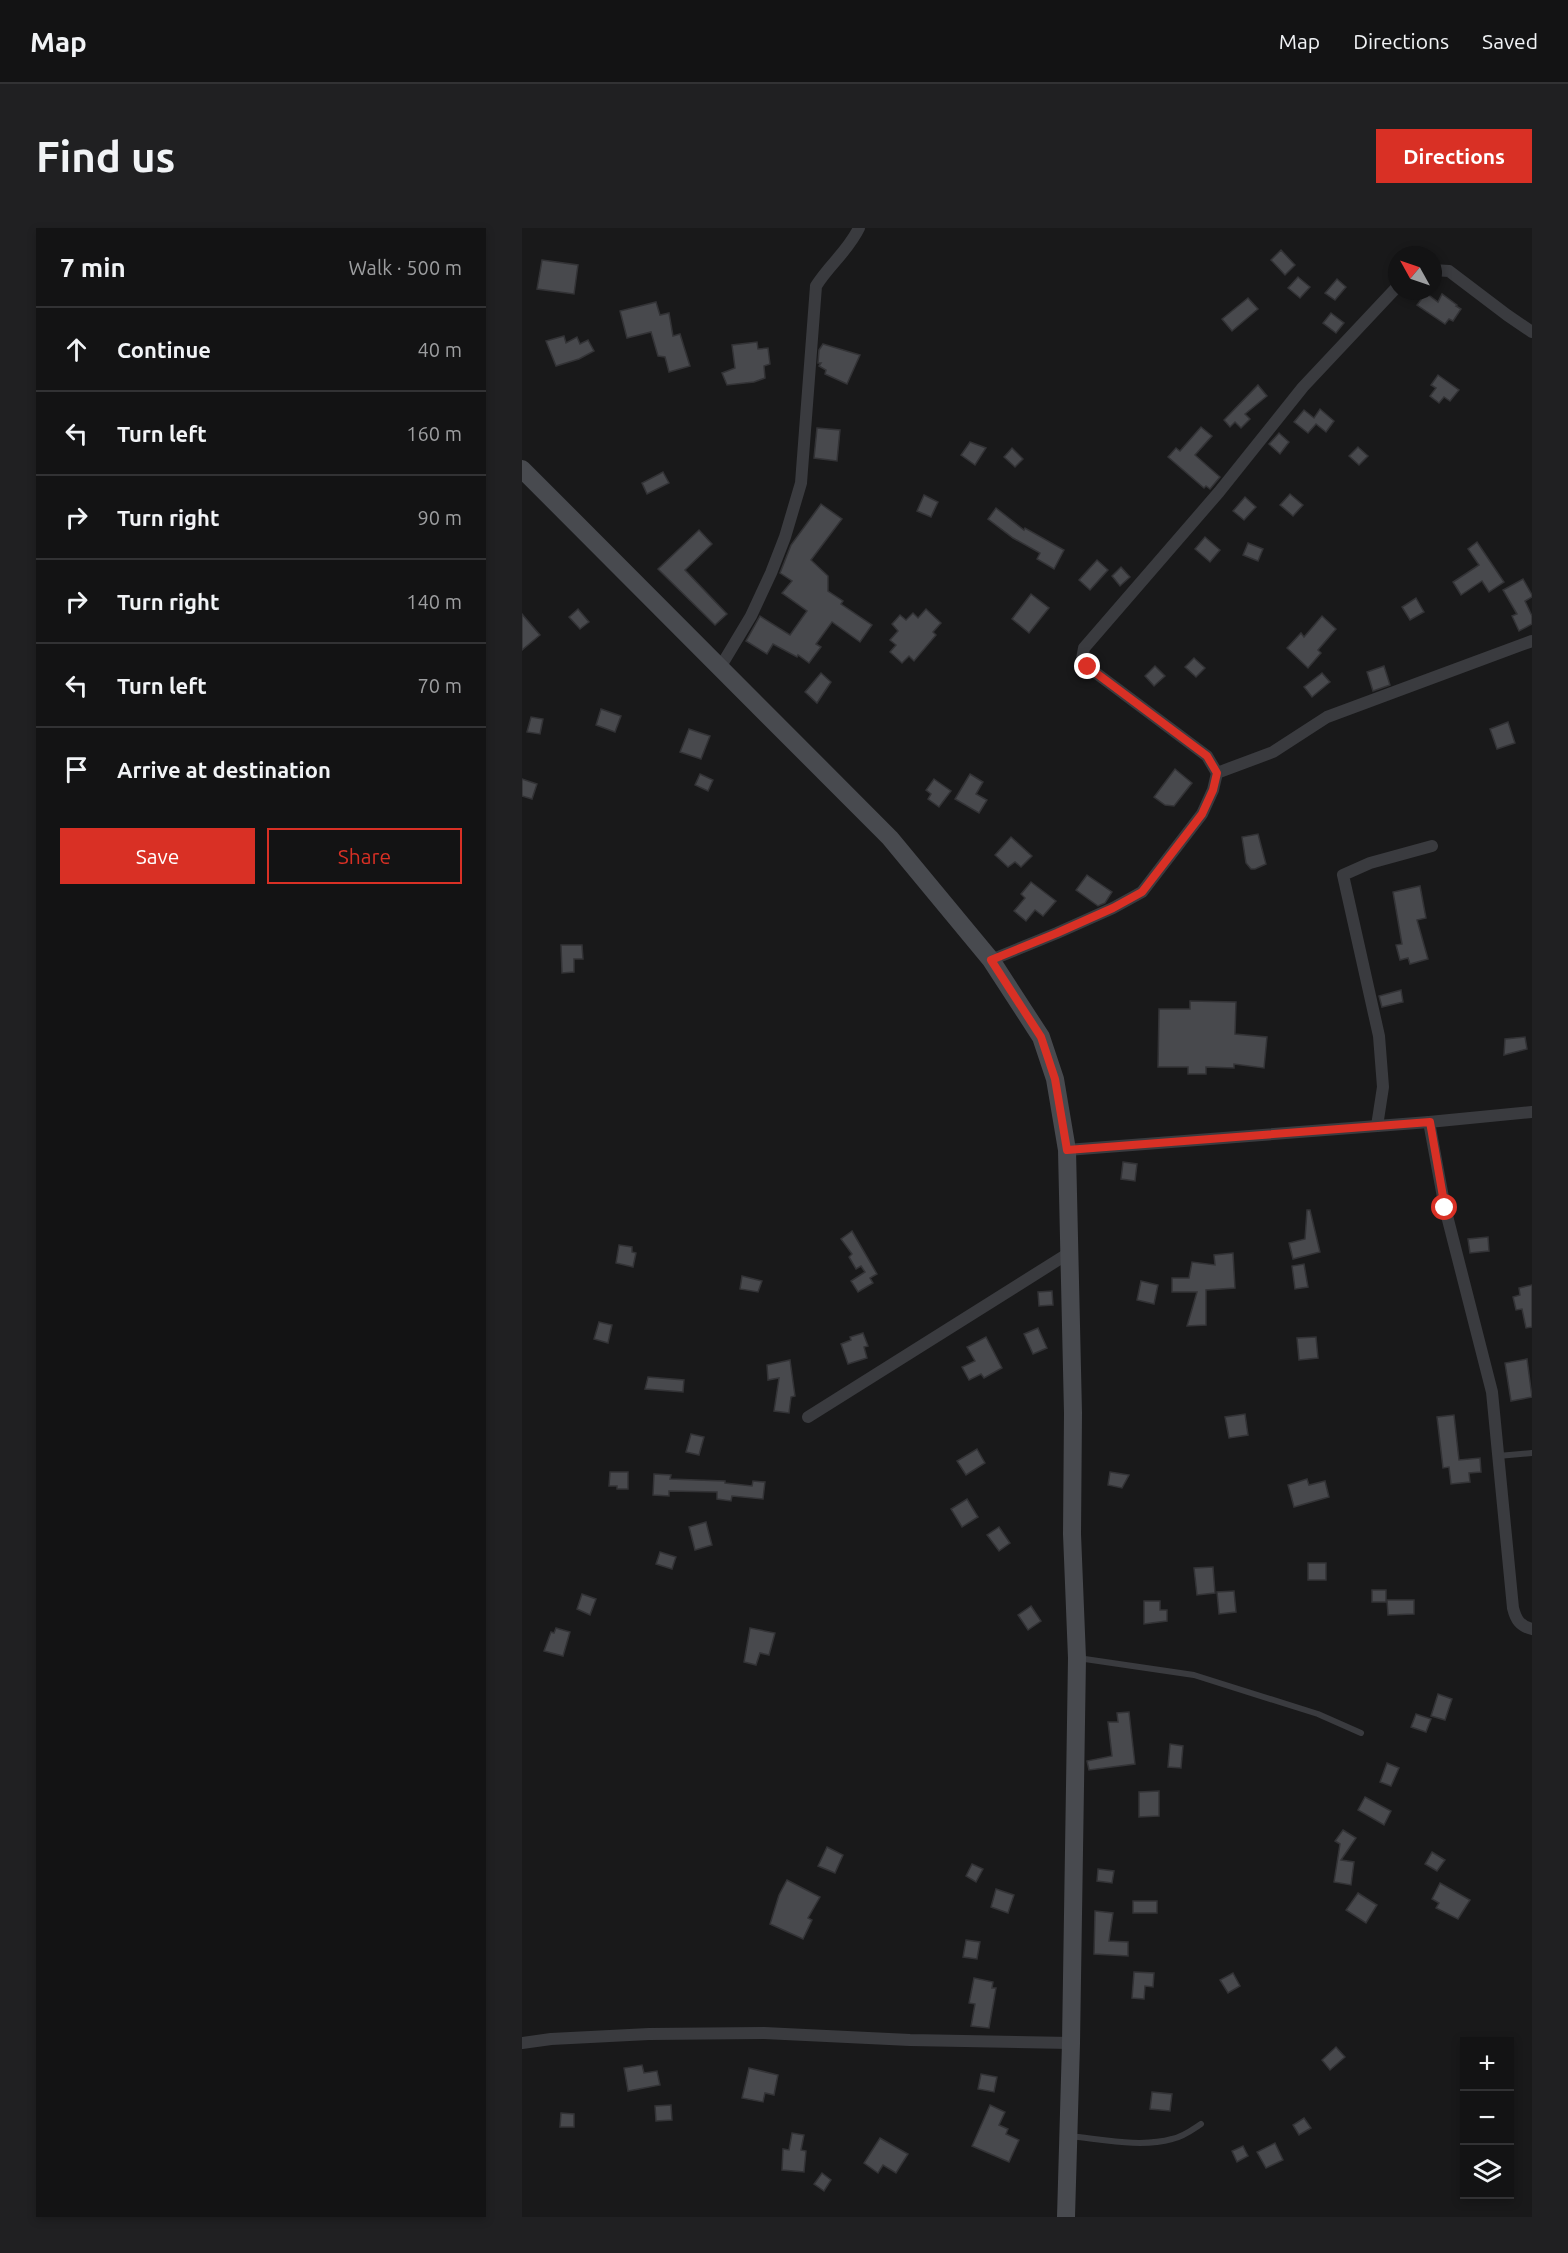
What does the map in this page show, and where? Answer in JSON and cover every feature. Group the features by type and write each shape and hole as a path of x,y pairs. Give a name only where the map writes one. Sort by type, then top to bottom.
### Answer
{"street":[{"path":"721,666 751,616 771,573 785,537 801,483 816,286 824,273 840,258 859,228"},
{"path":"1442,271 1449,271 1532,332"},
{"path":"991,960 1094,916 1142,892 1202,814 1213,790 1217,773 1207,756 1088,667 1082,659 1084,648 1219,492 1303,387 1388,297"},
{"path":"522,469 890,838 991,960 1041,1037 1055,1079 1067,1150 1073,1413 1072,1534 1077,1658 1066,2217"},
{"path":"1217,773 1273,752 1327,717 1532,641"},
{"path":"1377,1126 1383,1087 1379,1036 1343,875 1370,863 1432,846"},
{"path":"1067,1150 1532,1112"},
{"path":"1430,1122 1445,1208 1492,1392 1513,1608 1521,1625 1532,1629"},
{"path":"808,1417 1069,1253"},
{"path":"522,2043 551,2039 638,2035 764,2033 910,2040 1071,2043"}],"lane":[{"path":"1497,1456 1532,1453"},
{"path":"1077,1658 1194,1675 1318,1714 1361,1733"},
{"path":"1068,2136 1155,2142 1179,2137 1201,2124"}],"building":[{"path":"1281,250 1295,265 1285,275 1271,260"},
{"path":"542,260 578,265 574,294 537,289"},
{"path":"1298,277 1310,287 1300,298 1288,288"},
{"path":"1337,279 1346,287 1335,300 1325,293"},
{"path":"1442,294 1461,309 1453,321 1449,319 1445,324 1417,305 1421,300 1438,302 1442,300"},
{"path":"1248,298 1258,309 1232,331 1222,319"},
{"path":"656,302 660,315 669,313 673,336 680,334 690,366 669,372 665,357 658,356 651,332 627,338 620,311"},
{"path":"1331,313 1344,323 1336,333 1323,323"},
{"path":"564,336 566,343 577,337 580,344 588,340 594,351 579,359 556,366 546,341"},
{"path":"757,342 758,349 768,348 770,364 764,366 765,378 754,382 727,385 722,373 735,368 732,345"},
{"path":"823,344 860,355 847,384 825,374 826,370 819,366 821,363 818,363 819,350"},
{"path":"1438,375 1459,390 1450,401 1444,397 1439,403 1430,396 1436,388 1431,385"},
{"path":"1258,385 1267,396 1245,414 1250,419 1241,428 1235,422 1230,427 1224,420"},
{"path":"1320,409 1334,421 1326,432 1316,424 1308,433 1294,422 1304,410 1314,418"},
{"path":"1201,427 1212,436 1195,455 1220,477 1210,489 1206,486 1204,488 1168,457 1176,448 1180,451"},
{"path":"817,428 840,430 837,461 814,458"},
{"path":"1279,433 1289,442 1280,454 1269,444"},
{"path":"970,442 986,448 975,465 961,455"},
{"path":"1358,447 1368,456 1359,465 1349,456"},
{"path":"1012,448 1023,459 1015,467 1004,457"},
{"path":"663,472 669,483 647,494 642,483"},
{"path":"1290,494 1303,505 1293,516 1280,505"},
{"path":"924,495 938,502 931,517 917,511"},
{"path":"1245,497 1256,507 1244,520 1233,511"},
{"path":"821,504 842,519 811,560 828,576 828,591 843,601 841,604 872,625 860,642 832,622 816,644 821,647 809,663 798,655 797,657 773,644 767,654 746,641 760,616 790,635 807,611 782,593 792,581 780,573 791,545"},
{"path":"996,508 1024,530 1025,528 1064,550 1054,569 1037,559 1040,553 1013,538 988,519"},
{"path":"699,530 712,544 685,570 727,614 715,625 658,569"},
{"path":"1205,537 1220,550 1210,562 1195,549"},
{"path":"1477,542 1504,582 1489,592 1482,581 1461,595 1453,582 1479,565 1468,549"},
{"path":"1248,543 1263,549 1258,561 1243,555"},
{"path":"1097,560 1108,570 1090,590 1079,580"},
{"path":"1121,567 1130,577 1120,586 1112,576"},
{"path":"1523,579 1532,595 1525,601 1532,616 1532,624 1519,631 1512,616 1517,614 1503,590"},
{"path":"1031,594 1049,608 1029,633 1012,619"},
{"path":"1416,598 1424,612 1410,620 1402,607"},
{"path":"578,609 589,622 580,629 569,617"},
{"path":"926,609 941,623 933,632 936,635 914,661 909,656 902,663 890,652 896,645 890,640 898,631 892,624 900,615 906,620 913,613 918,618"},
{"path":"522,614 540,635 522,650"},
{"path":"1322,616 1336,629 1318,650 1321,653 1308,668 1287,648 1301,633 1304,637"},
{"path":"1194,658 1205,668 1196,677 1185,667"},
{"path":"1155,666 1165,676 1154,686 1145,676"},
{"path":"1384,666 1390,685 1373,691 1367,672"},
{"path":"821,673 831,682 817,703 805,692"},
{"path":"1322,673 1330,682 1312,697 1304,687"},
{"path":"601,709 621,716 615,732 596,725"},
{"path":"531,717 543,719 540,734 527,732"},
{"path":"1508,722 1515,743 1497,749 1490,729"},
{"path":"689,729 710,736 701,759 680,752"},
{"path":"1175,769 1192,783 1174,806 1165,805 1154,797"},
{"path":"700,774 713,780 708,791 695,785"},
{"path":"970,774 983,782 976,794 987,800 979,813 955,799"},
{"path":"522,779 537,784 532,799 522,796"},
{"path":"934,779 951,791 939,807 928,799 931,794 926,790"},
{"path":"1258,834 1266,864 1251,869 1246,863 1242,837"},
{"path":"1011,837 1032,856 1021,867 1015,862 1008,867 995,855"},
{"path":"1087,875 1112,892 1105,903 1098,906 1076,890"},
{"path":"1031,882 1056,901 1043,916 1035,910 1026,921 1014,911 1025,898 1021,894"},
{"path":"1420,886 1426,918 1417,920 1428,959 1410,964 1408,958 1400,960 1396,945 1402,944 1393,892"},
{"path":"561,945 582,945 583,959 574,959 574,972 562,973"},
{"path":"1401,990 1403,1002 1382,1007 1379,996"},
{"path":"1190,1001 1236,1002 1235,1034 1267,1037 1264,1068 1234,1064 1234,1068 1206,1067 1206,1074 1188,1074 1188,1067 1158,1067 1159,1009 1190,1009"},
{"path":"1525,1037 1527,1049 1504,1055 1505,1039"},
{"path":"1123,1162 1137,1164 1135,1181 1121,1179"},
{"path":"1307,1210 1310,1210 1320,1252 1293,1259 1289,1243 1305,1239"},
{"path":"852,1231 877,1274 870,1278 873,1283 858,1292 851,1281 865,1272 861,1266 856,1269 849,1257 852,1254 841,1239"},
{"path":"1488,1237 1489,1251 1470,1253 1468,1239"},
{"path":"619,1245 632,1247 632,1252 636,1253 633,1267 616,1263"},
{"path":"1233,1253 1235,1288 1206,1290 1206,1325 1187,1326 1197,1292 1172,1292 1172,1278 1189,1278 1192,1262 1215,1265 1214,1255"},
{"path":"1304,1264 1308,1287 1295,1289 1292,1266"},
{"path":"742,1276 762,1281 758,1292 740,1289"},
{"path":"1141,1281 1158,1285 1154,1304 1137,1300"},
{"path":"1532,1285 1532,1327 1526,1328 1522,1309 1516,1310 1513,1297 1520,1295 1519,1288"},
{"path":"1052,1291 1053,1305 1039,1306 1038,1292"},
{"path":"599,1322 612,1325 608,1343 594,1339"},
{"path":"1038,1328 1047,1348 1033,1354 1024,1334"},
{"path":"863,1333 868,1346 864,1347 867,1358 848,1364 841,1344 851,1340 850,1337"},
{"path":"986,1337 1002,1368 984,1378 981,1374 969,1380 962,1367 975,1361 967,1347"},
{"path":"1316,1337 1318,1358 1299,1360 1297,1338"},
{"path":"1527,1359 1532,1397 1511,1401 1505,1363"},
{"path":"790,1360 795,1396 791,1397 789,1413 774,1411 779,1378 768,1380 767,1365"},
{"path":"648,1377 684,1380 683,1392 645,1389"},
{"path":"1245,1414 1248,1435 1229,1438 1225,1417"},
{"path":"1454,1415 1459,1460 1480,1458 1481,1472 1469,1473 1470,1482 1451,1484 1449,1467 1443,1468 1437,1417"},
{"path":"691,1434 704,1437 699,1455 686,1452"},
{"path":"977,1449 985,1463 966,1475 957,1461"},
{"path":"610,1472 628,1472 628,1489 609,1486"},
{"path":"1110,1472 1129,1475 1122,1488 1108,1485"},
{"path":"654,1474 671,1475 670,1479 725,1481 725,1483 752,1486 753,1481 765,1482 763,1499 732,1496 731,1501 717,1499 717,1492 669,1491 669,1496 653,1495"},
{"path":"1307,1479 1309,1485 1325,1481 1329,1497 1294,1507 1288,1485"},
{"path":"967,1499 978,1517 962,1527 951,1509"},
{"path":"706,1522 712,1545 695,1550 689,1527"},
{"path":"999,1527 1010,1543 999,1551 987,1535"},
{"path":"660,1552 676,1557 672,1569 656,1564"},
{"path":"1308,1563 1326,1563 1326,1580 1308,1580"},
{"path":"1213,1567 1215,1593 1197,1595 1194,1568"},
{"path":"1372,1590 1386,1590 1386,1602 1372,1602"},
{"path":"1234,1591 1236,1612 1219,1614 1217,1592"},
{"path":"582,1594 596,1599 590,1615 577,1609"},
{"path":"1387,1600 1414,1600 1414,1614 1388,1615"},
{"path":"1144,1601 1160,1601 1160,1610 1167,1610 1167,1621 1144,1624"},
{"path":"1031,1606 1041,1621 1028,1630 1018,1615"},
{"path":"556,1628 570,1632 563,1656 544,1651 551,1632 554,1633"},
{"path":"750,1628 775,1633 769,1655 760,1653 756,1665 744,1662"},
{"path":"1438,1694 1452,1699 1445,1720 1431,1716"},
{"path":"1129,1712 1135,1764 1089,1770 1087,1761 1112,1756 1108,1722 1118,1722 1117,1713"},
{"path":"1416,1714 1431,1719 1426,1732 1411,1727"},
{"path":"1170,1744 1183,1746 1181,1768 1168,1767"},
{"path":"1387,1763 1399,1768 1391,1786 1380,1782"},
{"path":"1159,1791 1159,1816 1139,1817 1139,1792"},
{"path":"1365,1797 1391,1811 1384,1825 1358,1810"},
{"path":"1343,1830 1356,1838 1341,1860 1354,1862 1351,1885 1334,1882 1340,1844 1335,1841"},
{"path":"827,1847 843,1855 835,1873 818,1866"},
{"path":"1432,1852 1445,1860 1437,1871 1425,1864"},
{"path":"972,1864 983,1869 976,1882 966,1876"},
{"path":"1098,1869 1114,1871 1112,1883 1097,1881"},
{"path":"787,1880 820,1897 808,1918 812,1920 803,1939 770,1924 779,1895"},
{"path":"1440,1883 1470,1900 1458,1919 1436,1908 1439,1903 1432,1899"},
{"path":"996,1889 1014,1895 1008,1913 991,1907"},
{"path":"1358,1893 1377,1905 1366,1923 1346,1910"},
{"path":"1133,1901 1157,1901 1157,1913 1133,1913"},
{"path":"1095,1911 1113,1913 1109,1941 1128,1942 1128,1956 1094,1954"},
{"path":"966,1940 980,1942 977,1959 963,1957"},
{"path":"1134,1972 1154,1973 1153,1987 1145,1986 1144,1999 1132,1998"},
{"path":"1233,1973 1240,1986 1228,1993 1220,1980"},
{"path":"974,1978 993,1982 992,1988 996,1988 989,2028 971,2026 975,2004 969,2003"},
{"path":"1336,2047 1345,2057 1330,2070 1322,2060"},
{"path":"642,2065 644,2073 657,2071 660,2085 628,2091 624,2068"},
{"path":"749,2068 778,2075 774,2095 765,2093 763,2102 742,2098"},
{"path":"981,2074 997,2077 994,2092 978,2089"},
{"path":"1152,2092 1172,2094 1170,2111 1150,2109"},
{"path":"671,2105 672,2120 656,2121 655,2106"},
{"path":"990,2105 1005,2112 999,2125 1008,2129 1006,2134 1019,2140 1009,2162 972,2146"},
{"path":"561,2113 574,2114 574,2127 560,2127"},
{"path":"1304,2118 1311,2128 1299,2135 1293,2125"},
{"path":"792,2133 804,2135 801,2150 806,2151 804,2172 782,2170 783,2149 789,2150"},
{"path":"880,2138 908,2154 896,2173 883,2165 878,2173 864,2163"},
{"path":"1275,2143 1283,2160 1266,2168 1257,2152"},
{"path":"1243,2146 1248,2156 1237,2162 1232,2151"},
{"path":"822,2173 831,2180 824,2191 814,2184"}],"route":[{"path":"1088,667 1207,756 1217,773 1213,790 1202,814 1142,892 1113,908 991,960 1041,1037 1055,1079 1067,1150 1430,1122 1445,1208"}]}
